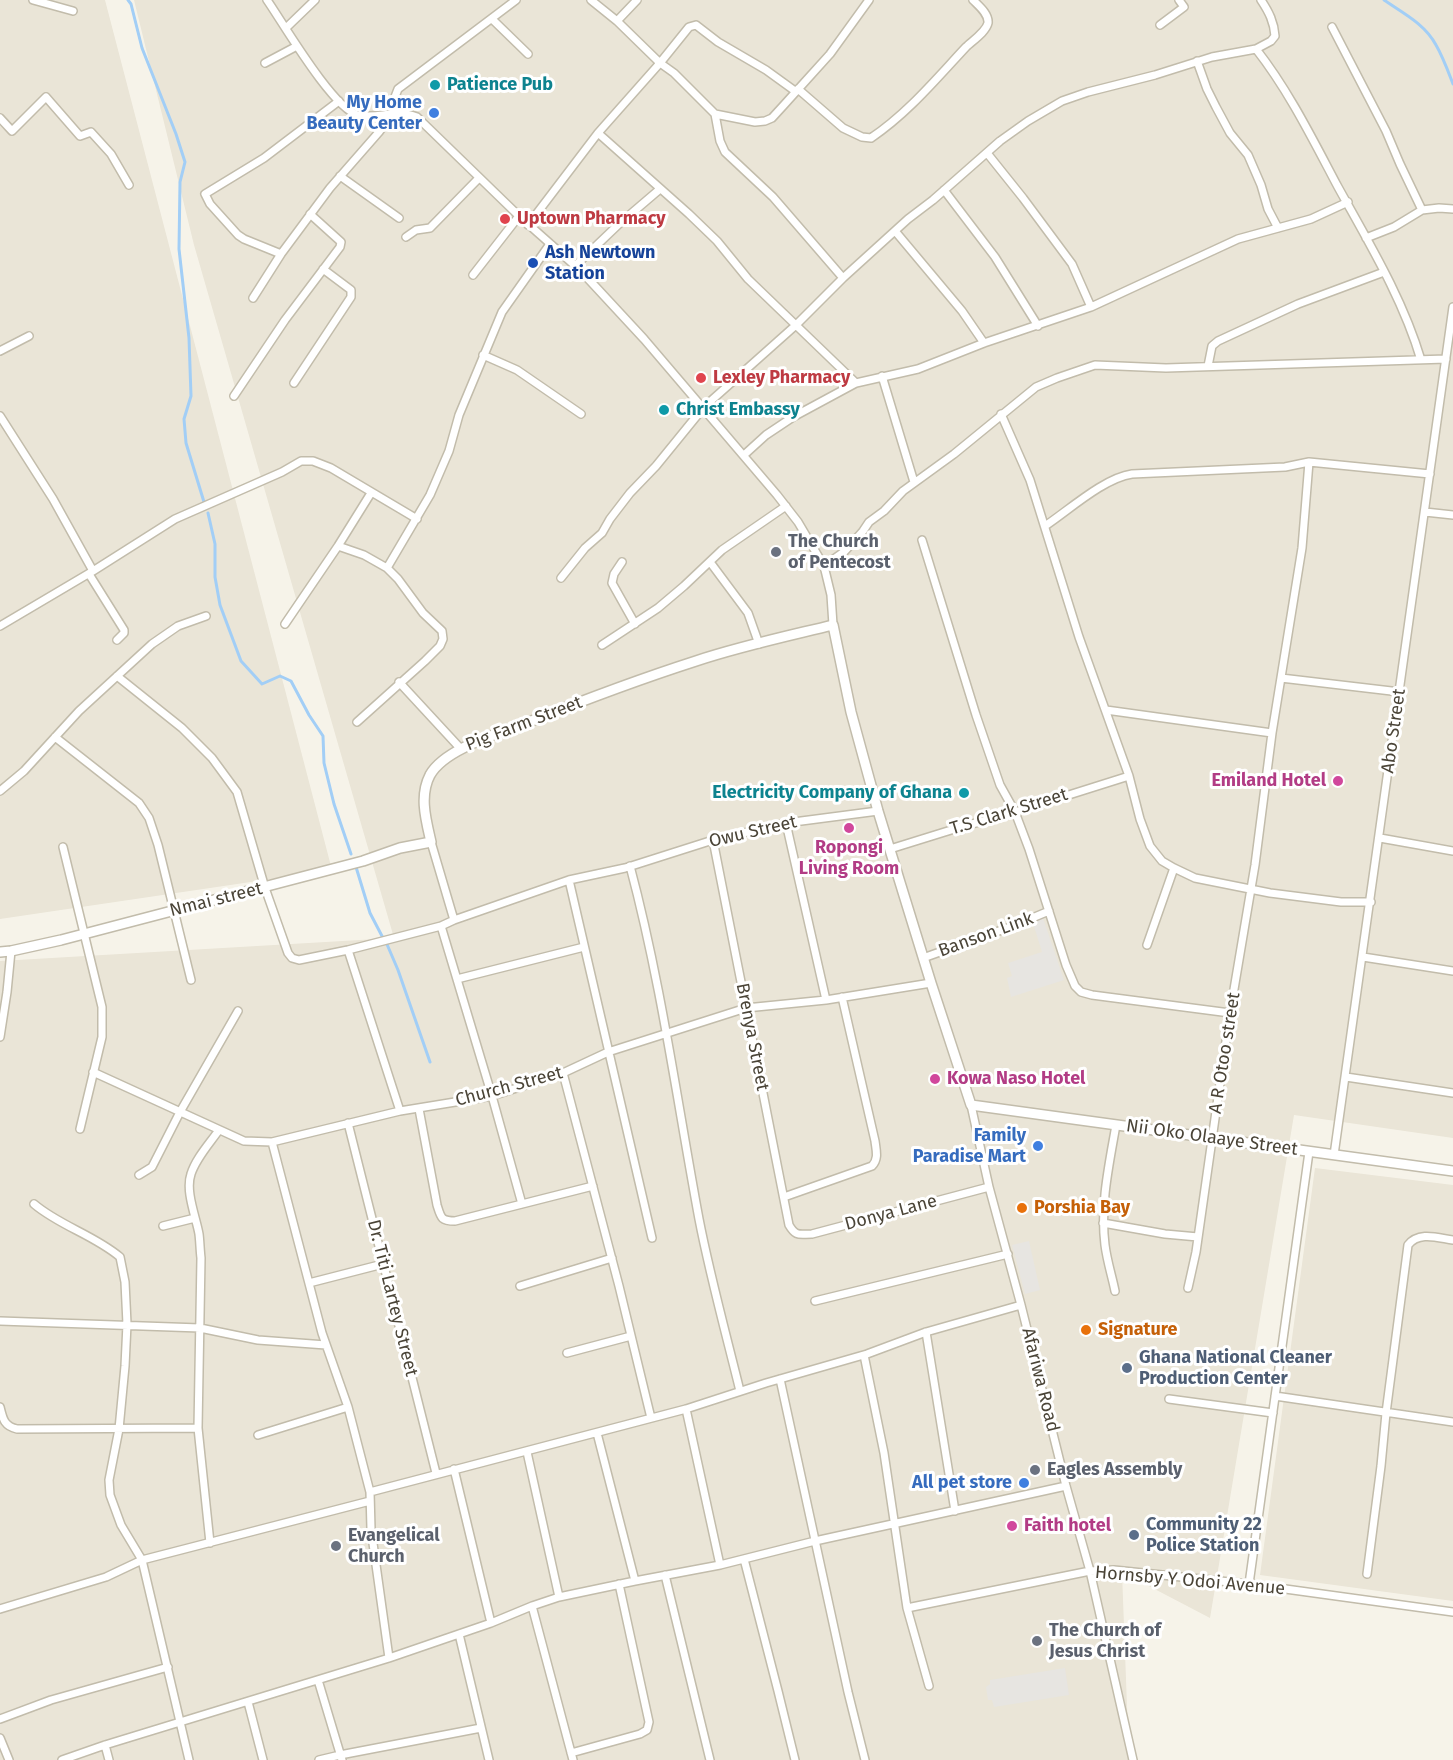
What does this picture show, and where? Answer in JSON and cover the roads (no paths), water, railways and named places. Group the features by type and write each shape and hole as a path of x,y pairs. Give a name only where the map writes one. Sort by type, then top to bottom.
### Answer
{"street":[{"path":"33,0 73,11"},
{"path":"267,0 305,59 339,101 354,114 367,117 393,113 417,117 528,225 575,266 704,407 798,522 824,566 831,595 833,625 851,712 878,811 971,1106"},
{"path":"286,28 315,0"},
{"path":"253,298 310,214 393,113 393,102 398,89 516,0"},
{"path":"591,0 674,73 715,114 755,122 772,118 830,54 869,0"},
{"path":"617,21 637,0"},
{"path":"528,225 598,133 689,27 696,25 718,42 766,70 796,90 843,128 862,137 871,138 927,91 986,27 988,21 986,14 973,0"},
{"path":"1160,25 1184,7 1179,0"},
{"path":"561,578 585,548 602,532 609,519 630,493 704,407 796,325 895,231 987,153 1028,121 1062,101 1197,61 1256,49 1271,41 1275,36 1271,15 1261,0"},
{"path":"492,19 528,54"},
{"path":"1332,27 1386,131 1422,210"},
{"path":"265,63 297,46"},
{"path":"1256,49 1293,104 1348,202 1384,272 1416,342 1421,360"},
{"path":"1197,61 1216,107 1232,136 1248,155 1268,209 1278,228"},
{"path":"0,118 12,131 46,97 80,136 91,132 111,154 129,185"},
{"path":"281,254 238,235 204,194 264,158 339,101"},
{"path":"715,114 720,141 725,152 773,198 843,278"},
{"path":"598,133 717,241 748,279 856,383"},
{"path":"987,153 1072,264 1091,307"},
{"path":"340,176 399,218"},
{"path":"406,237 416,230 430,228 479,178"},
{"path":"575,266 660,189"},
{"path":"944,190 994,257 1038,326"},
{"path":"744,455 766,435 793,417 856,383 918,369 984,343 1091,307 1238,239 1311,219 1348,202"},
{"path":"1366,238 1394,227 1422,210 1453,209"},
{"path":"234,396 285,320 340,247 341,242 310,214"},
{"path":"473,275 519,216"},
{"path":"895,231 962,311 984,343"},
{"path":"387,568 430,495 449,452 459,415 502,312 550,244"},
{"path":"294,383 351,297 351,290 323,269"},
{"path":"1208,366 1212,346 1218,341 1298,304 1384,272"},
{"name":"Abo Street","path":"1334,1155 1453,307"},
{"path":"0,351 29,336"},
{"path":"483,355 517,370 581,414"},
{"path":"824,566 845,551 869,522 903,490 954,454 1036,387 1095,365 1166,368 1446,358"},
{"path":"882,376 914,482"},
{"path":"1001,414 1030,480 1079,636 1129,776 1140,819 1150,846 1162,861 1195,878 1341,902 1371,902"},
{"path":"0,416 53,499 91,573 124,630 117,640"},
{"path":"0,626 91,573 175,519 282,472 301,461 314,461 331,468 417,519"},
{"path":"1045,526 1105,484 1124,475 1285,467 1309,462 1430,474"},
{"name":"A R Otoo street","path":"1188,1288 1198,1237 1230,1013 1251,889 1272,733 1302,548 1309,462"},
{"path":"285,624 371,493"},
{"path":"602,645 635,624 684,586 722,550 786,506"},
{"path":"1425,512 1453,515"},
{"path":"922,540 1000,785 1015,812 1029,849 1075,986 1081,992 1092,995 1230,1013"},
{"path":"338,546 364,555 387,568 423,613 442,631 443,639 440,646 357,722"},
{"path":"622,562 614,574 612,583 635,624"},
{"path":"710,562 748,613 759,644"},
{"path":"0,791 24,771 79,711 152,644 178,626 206,616"},
{"name":"Pig Farm Street","path":"454,920 424,812 424,792 430,775 440,762 460,748 628,684 699,660 833,625"},
{"path":"117,676 182,728 212,758 237,792 265,888 288,953 292,958 299,960 348,950 441,926 569,880 630,866 667,1034 699,1221 740,1391"},
{"path":"1281,678 1400,692"},
{"path":"399,682 460,748"},
{"path":"1106,710 1272,733"},
{"path":"56,737 139,803 149,818 158,845 191,980"},
{"name":"T.S Clark Street","path":"890,849 1129,776"},
{"name":"Owu Street","path":"630,866 713,840 786,823 878,811"},
{"path":"786,823 826,1000"},
{"path":"1380,838 1453,851"},
{"name":"Brenya Street","path":"713,840 789,1225 793,1233"},
{"name":"Nmai street","path":"0,952 84,934 265,888 363,861 400,848 431,842"},
{"path":"63,847 102,1007 102,1036 80,1130"},
{"path":"1146,945 1174,868"},
{"path":"569,880 652,1238"},
{"name":"Banson Link","path":"923,958 1048,911"},
{"path":"441,926 522,1204"},
{"path":"457,978 584,947"},
{"path":"348,950 400,1111"},
{"path":"0,1037 11,951"},
{"path":"1363,957 1453,970"},
{"name":"Church Street","path":"93,1072 244,1141 272,1142 400,1111 492,1096 564,1072 608,1052 746,1008 826,1000 931,983"},
{"path":"784,1197 872,1166 877,1156 842,997"},
{"path":"139,1175 152,1167 237,1011"},
{"path":"564,1072 651,1418"},
{"path":"1346,1077 1453,1093"},
{"name":"Nii Oko Olaaye Street","path":"971,1106 1453,1171"},
{"name":"Afariwa Road","path":"971,1106 989,1187 1022,1305 1066,1486 1090,1571 1133,1760"},
{"path":"419,1109 441,1218 446,1221 455,1221 593,1186"},
{"name":"Dr. Titi Lartey Street","path":"348,1123 436,1473"},
{"path":"1115,1291 1105,1246 1103,1223 1106,1181 1116,1125"},
{"path":"210,1543 198,1428 201,1258 191,1202 190,1174 219,1130"},
{"path":"272,1142 326,1345 348,1407 370,1492 371,1529 388,1658"},
{"path":"1249,1584 1309,1152"},
{"name":"Donya Lane","path":"793,1233 812,1234 989,1187"},
{"path":"34,1204 59,1222 112,1250 120,1257 127,1324 119,1429 109,1480 110,1495 121,1525 142,1560 189,1760"},
{"path":"163,1226 195,1218"},
{"path":"1103,1223 1165,1234 1198,1237"},
{"path":"1367,1574 1408,1245 1418,1237 1453,1240"},
{"path":"815,1301 1008,1254"},
{"path":"520,1286 612,1258"},
{"path":"309,1283 383,1264"},
{"path":"370,1492 686,1409 864,1355 926,1332 1022,1305"},
{"path":"0,1321 200,1328 258,1340 326,1345"},
{"path":"926,1332 955,1511"},
{"path":"567,1353 631,1336"},
{"path":"864,1355 884,1453 907,1608 928,1686"},
{"path":"780,1379 865,1760"},
{"path":"1275,1396 1453,1422"},
{"path":"1169,1399 1273,1413"},
{"path":"0,1407 4,1423 17,1429 198,1428"},
{"path":"258,1435 348,1407"},
{"path":"686,1409 720,1565"},
{"path":"597,1433 635,1581"},
{"path":"527,1452 559,1597"},
{"path":"454,1469 491,1623"},
{"path":"62,1760 388,1658 559,1597 720,1565 816,1541 1066,1486"},
{"path":"0,1609 106,1577 142,1560 370,1501"},
{"path":"744,1559 795,1760"},
{"name":"Hornsby Y Odoi Avenue","path":"907,1608 1090,1571 1114,1570 1249,1584 1453,1612"},
{"path":"665,1575 710,1760"},
{"path":"532,1606 572,1757 640,1734 647,1730 650,1722 619,1584"},
{"path":"459,1634 489,1760"},
{"path":"0,1719 42,1703 168,1667"},
{"path":"318,1680 341,1757"},
{"path":"248,1702 263,1760"},
{"path":"319,1760 481,1728"},
{"path":"0,1738 9,1760"},
{"path":"105,1745 109,1760"}],"waterway":[{"path":"128,0 142,48 185,162 180,182 179,249 189,338 191,396 184,419 186,443 204,502"},
{"path":"1384,0 1426,31 1441,54 1453,84"},
{"path":"208,513 215,544 215,577 220,605 241,661 262,684 280,676 291,681 323,736 324,763 334,804 351,854"},
{"path":"356,867 370,913 383,938"},
{"path":"386,942 430,1062"}],"place":[{"name":"Patience Pub","path":"435,85"},
{"name":"My Home Beauty Center","path":"434,113"},
{"name":"Uptown Pharmacy","path":"505,219"},
{"name":"Ash Newtown Station","path":"533,263"},
{"name":"Lexley Pharmacy","path":"701,378"},
{"name":"Christ Embassy","path":"664,410"},
{"name":"The Church of Pentecost","path":"776,552"},
{"name":"Emiland Hotel","path":"1338,781"},
{"name":"Electricity Company of Ghana","path":"964,793"},
{"name":"Ropongi Living Room","path":"849,828"},
{"name":"Kowa Naso Hotel","path":"935,1079"},
{"name":"Family Paradise Mart","path":"1038,1146"},
{"name":"Porshia Bay","path":"1022,1208"},
{"name":"Signature","path":"1086,1330"},
{"name":"Ghana National Cleaner Production Center","path":"1127,1368"},
{"name":"Eagles Assembly","path":"1035,1470"},
{"name":"All pet store","path":"1024,1483"},
{"name":"Faith hotel","path":"1012,1526"},
{"name":"Community 22 Police Station","path":"1134,1535"},
{"name":"Evangelical Church","path":"336,1546"},
{"name":"The Church of Jesus Christ","path":"1037,1641"}]}
